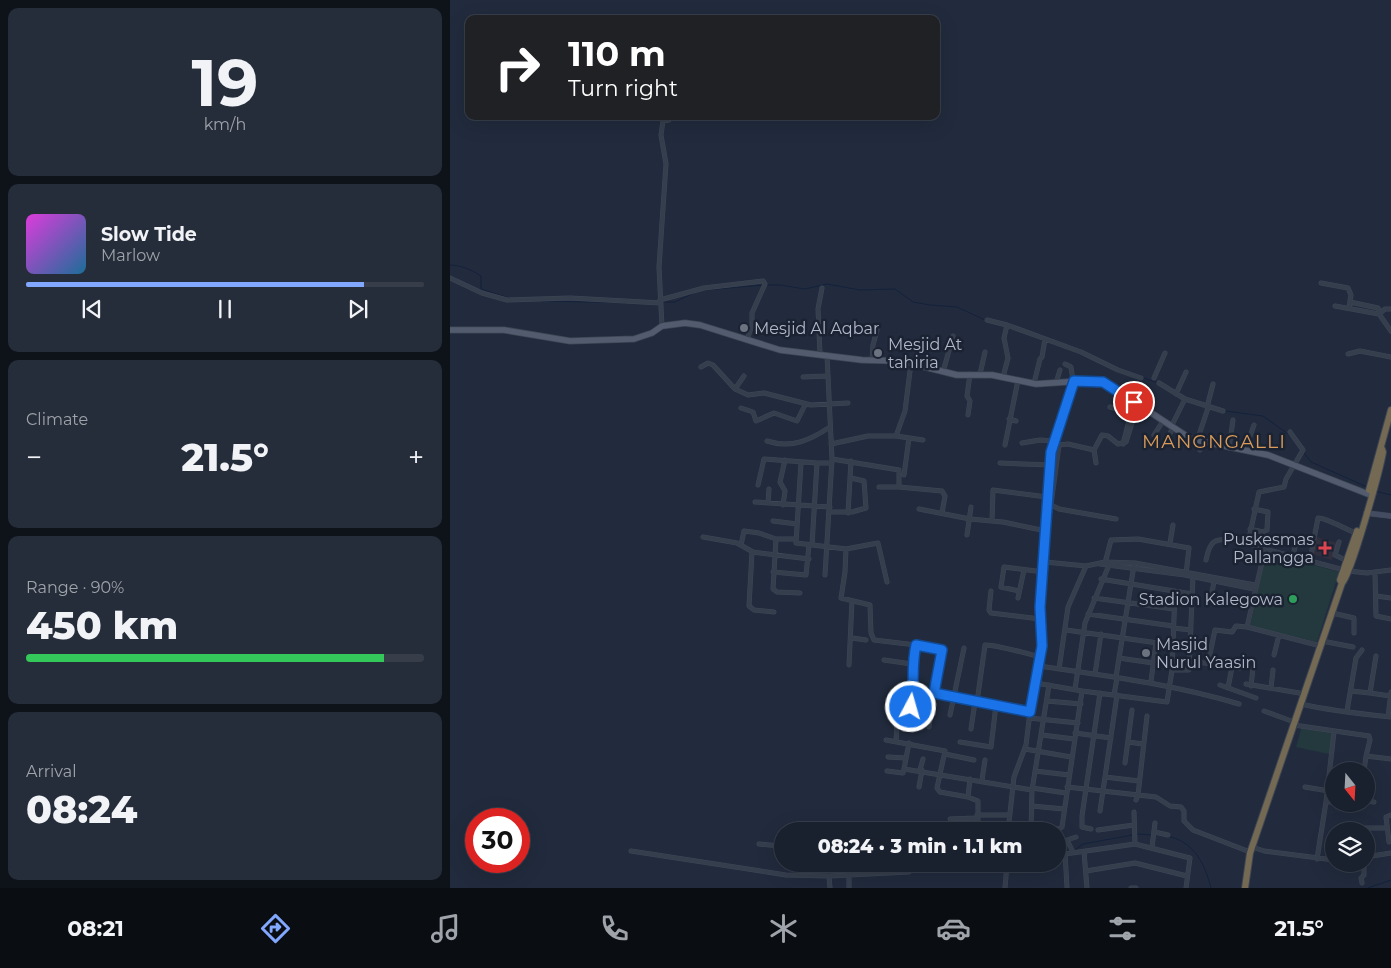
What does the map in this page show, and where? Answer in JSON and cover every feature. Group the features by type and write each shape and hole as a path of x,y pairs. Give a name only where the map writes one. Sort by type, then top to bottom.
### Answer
{"highway":[{"path":"1245,888 1251,850 1342,583 1340,580 1346,570 1366,513 1379,451 1382,449 1391,410"},
{"path":"1346,570 1347,561 1371,490"}],"main road":[{"path":"450,330 504,330 570,341 641,338 662,326 686,323 700,325 780,350 872,361 911,363 943,372 1003,377 1034,384 1074,381 1103,382 1135,404 1197,441 1268,455 1293,466 1371,490"}],"street":[{"path":"662,326 659,267 666,164 660,131 663,122 669,120"},
{"path":"450,278 479,292 508,300 570,298 661,302 704,288 763,281 765,284 752,313 752,325 747,340"},
{"path":"1320,283 1346,288 1352,295 1349,308"},
{"path":"820,354 818,309 822,288"},
{"path":"1350,302 1378,308 1388,330 1391,331"},
{"path":"1335,306 1380,313 1385,309 1391,310"},
{"path":"987,320 1045,340 1141,378"},
{"path":"1003,377 1008,358 1005,344 1006,326"},
{"path":"872,361 873,345 877,330"},
{"path":"943,372 953,336"},
{"path":"1034,384 1045,340"},
{"path":"1348,354 1360,351 1391,357"},
{"path":"980,374 985,352"},
{"path":"1154,378 1165,353"},
{"path":"825,575 832,461 827,376 828,355"},
{"path":"701,367 708,363 713,365 736,388 748,395 764,392 804,405 848,403"},
{"path":"896,436 905,411 911,363"},
{"path":"1009,822 1016,768 1025,749 1039,666 1042,638 1040,619 1050,465 1054,440 1074,381 1071,367 1065,364"},
{"path":"1056,383 1060,370"},
{"path":"1176,394 1186,372"},
{"path":"968,415 970,401 966,396 970,374"},
{"path":"736,388 744,376"},
{"path":"803,377 827,376"},
{"path":"1005,445 1018,380"},
{"path":"1159,383 1184,400 1223,411"},
{"path":"1197,441 1213,384"},
{"path":"1164,444 1184,400"},
{"path":"1110,407 1128,412 1135,404"},
{"path":"1096,463 1094,450 1100,437 1104,435 1116,443 1124,442 1135,404"},
{"path":"741,408 753,412 756,421 774,413 797,421 804,405"},
{"path":"1009,419 1016,421"},
{"path":"1229,448 1233,420"},
{"path":"1154,435 1163,421"},
{"path":"1245,450 1254,425"},
{"path":"767,441 781,444 804,442 830,427"},
{"path":"1248,543 1259,492 1283,488 1301,452 1300,444 1290,432"},
{"path":"831,444 868,436 896,436 923,440"},
{"path":"904,475 909,438"},
{"path":"1022,443 1054,440"},
{"path":"1200,450 1204,443"},
{"path":"1094,450 1068,444 1059,445 1052,505 1059,509 1116,519"},
{"path":"758,485 764,459 817,463 851,461 897,469 900,471 899,488"},
{"path":"783,505 785,491 780,482 785,460"},
{"path":"848,513 851,461"},
{"path":"801,462 795,539 797,544 846,548 876,542 880,544 887,582"},
{"path":"1000,462 1050,465"},
{"path":"773,572 806,575 811,545 817,463"},
{"path":"755,502 814,506 848,513 866,508 864,481 851,478"},
{"path":"880,487 942,491 945,496 942,513"},
{"path":"768,503 769,489"},
{"path":"992,521 993,490 1047,497"},
{"path":"967,535 971,507"},
{"path":"919,509 1046,531"},
{"path":"1250,529 1263,532 1267,530 1268,512 1254,509"},
{"path":"1366,513 1391,516"},
{"path":"1310,560 1318,518 1330,520 1337,526 1356,534"},
{"path":"773,521 797,524"},
{"path":"1170,544 1173,525"},
{"path":"741,545 744,531 759,533 776,539 795,539"},
{"path":"703,537 741,545 753,552 808,559"},
{"path":"1293,556 1297,538"},
{"path":"776,539 773,572 774,591 800,593"},
{"path":"1075,690 1082,632 1102,579 1111,540 1138,539 1190,549 1187,574"},
{"path":"1206,560 1214,542 1232,540 1346,570 1375,573 1391,570"},
{"path":"1339,542 1335,555 1347,561"},
{"path":"846,548 845,572 840,597 870,605 872,612 871,633 874,640 942,650 929,727"},
{"path":"1247,627 1265,549"},
{"path":"753,552 749,606 754,610 774,612"},
{"path":"1045,562 1086,566 1106,564 1134,565 1187,574 1214,582 1237,584"},
{"path":"1100,811 1116,695 1119,658 1134,565"},
{"path":"1059,669 1068,607 1086,566"},
{"path":"1019,591 1000,587 1004,568 1044,572"},
{"path":"1018,598 1024,570"},
{"path":"1375,573 1376,616 1391,619"},
{"path":"1194,576 1255,587"},
{"path":"1172,670 1189,671 1194,576"},
{"path":"1102,579 1192,594"},
{"path":"1212,592 1214,582"},
{"path":"991,591 989,608 991,613 1040,619"},
{"path":"1036,683 1167,702 1172,670 1175,592"},
{"path":"1376,596 1391,598"},
{"path":"1094,598 1174,609"},
{"path":"849,665 852,638 852,601"},
{"path":"1332,613 1355,619 1354,633"},
{"path":"1088,614 1191,630"},
{"path":"1208,663 1215,630 1232,632 1236,626 1321,644 1353,648"},
{"path":"1066,630 1172,645"},
{"path":"1095,674 1101,634"},
{"path":"1274,655 1279,635"},
{"path":"852,638 866,640"},
{"path":"1151,682 1156,643"},
{"path":"910,716 914,690 912,664 916,645"},
{"path":"971,729 985,645 995,645 1009,651 1040,657"},
{"path":"950,715 964,648"},
{"path":"1347,711 1356,658 1362,650"},
{"path":"1370,693 1376,656"},
{"path":"1119,658 1153,663"},
{"path":"884,660 912,664"},
{"path":"1190,661 1240,668"},
{"path":"1039,666 1151,682 1239,704"},
{"path":"1228,688 1232,667"},
{"path":"1253,668 1248,685 1305,694"},
{"path":"1271,688 1273,670"},
{"path":"905,685 913,685"},
{"path":"1031,822 1032,789 1049,685"},
{"path":"1220,685 1256,698"},
{"path":"1062,822 1082,691"},
{"path":"1350,691 1390,696"},
{"path":"1301,704 1332,711 1347,711 1389,717 1391,692"},
{"path":"934,693 1030,712"},
{"path":"1091,829 1082,826 1085,790 1100,693"},
{"path":"1047,701 1081,704"},
{"path":"960,742 991,747 996,705"},
{"path":"886,706 911,707"},
{"path":"1125,763 1132,710"},
{"path":"1264,711 1295,724 1334,732 1369,736 1370,740 1365,762"},
{"path":"1136,800 1147,716"},
{"path":"1029,718 1078,723"},
{"path":"896,741 897,725"},
{"path":"1331,762 1334,732"},
{"path":"1076,733 1110,738"},
{"path":"1042,735 1074,739"},
{"path":"886,740 941,749 946,754 974,760"},
{"path":"1128,742 1144,744"},
{"path":"887,771 903,773 909,743"},
{"path":"1025,749 1071,757"},
{"path":"946,754 937,788 939,791 977,800 977,822"},
{"path":"888,756 905,758"},
{"path":"1366,756 1391,759"},
{"path":"919,788 922,759"},
{"path":"982,780 985,760"},
{"path":"904,769 921,770 941,776 982,780 1013,787 1066,793"},
{"path":"1035,771 1069,775"},
{"path":"1105,776 1139,781"},
{"path":"968,797 970,779"},
{"path":"1067,787 1156,797 1170,806 1181,807 1184,811 1184,821 1193,830 1251,850 1325,859"},
{"path":"1305,787 1325,791"},
{"path":"1032,806 1064,809"},
{"path":"1318,859 1325,809"},
{"path":"1134,812 1135,844"},
{"path":"950,819 1009,815"},
{"path":"1389,842 1386,816 1391,815"},
{"path":"1152,847 1155,823"},
{"path":"1098,830 1134,825"},
{"path":"1375,828 1387,828"},
{"path":"1154,834 1168,835"},
{"path":"1073,851 1067,840 1076,837"},
{"path":"759,844 774,845"},
{"path":"1067,888 1064,856 1073,851 1084,852 1135,844 1190,858 1186,888"},
{"path":"632,851 777,874 829,876 909,872"},
{"path":"1084,852 1087,888"},
{"path":"1375,855 1391,852"},
{"path":"1086,871 1135,863 1187,876"},
{"path":"848,872 849,888"},
{"path":"1005,888 1006,872"},
{"path":"1362,883 1361,878 1364,872"},
{"path":"829,876 830,888"},
{"path":"1131,888 1136,888"}],"shaded area":[{"name":"Puskesmas Pallangga","path":"1317,537 1337,543 1332,560 1312,554"}],"green space":[{"name":"Stadion Kalegowa","path":"1266,552 1339,572 1317,642 1250,626"},
{"path":"1302,726 1334,733 1329,754 1296,747"}],"waterway":[{"path":"450,265 473,271 481,276 481,289 509,298"},
{"path":"767,285 805,289 827,284 860,290 895,289 913,302 957,307 985,320"},
{"path":"705,290 763,285"},
{"path":"662,302 675,302 698,291"},
{"path":"542,301 633,303"},
{"path":"1026,334 1044,341"},
{"path":"1136,375 1158,383"},
{"path":"1191,403 1201,406"},
{"path":"1225,411 1263,416 1291,436"},
{"path":"1304,453 1311,462 1367,487"},
{"path":"1375,491 1391,495"},
{"path":"1074,851 1083,844 1138,834 1151,835"},
{"path":"1155,835 1164,836"},
{"path":"1167,836 1184,843 1197,855 1202,862 1211,888"},
{"path":"1064,872 1065,888"},
{"path":"1368,888 1391,880"}],"place":[{"name":"Mesjid Al Aqbar","path":"744,328"},
{"name":"Mesjid At tahiria","path":"878,353"},
{"name":"Puskesmas Pallangga","path":"1325,548"},
{"name":"Stadion Kalegowa","path":"1293,599"},
{"name":"Masjid Nurul Yaasin","path":"1146,653"}],"district":[{"name":"MANGNGALLI","path":"1214,441"}],"route":[{"path":"911,707 914,690 912,664 916,645 942,650 934,693 1030,712 1042,646 1040,607 1044,572 1047,497 1051,452 1054,440 1074,381 1097,380 1103,382 1134,402"}]}
